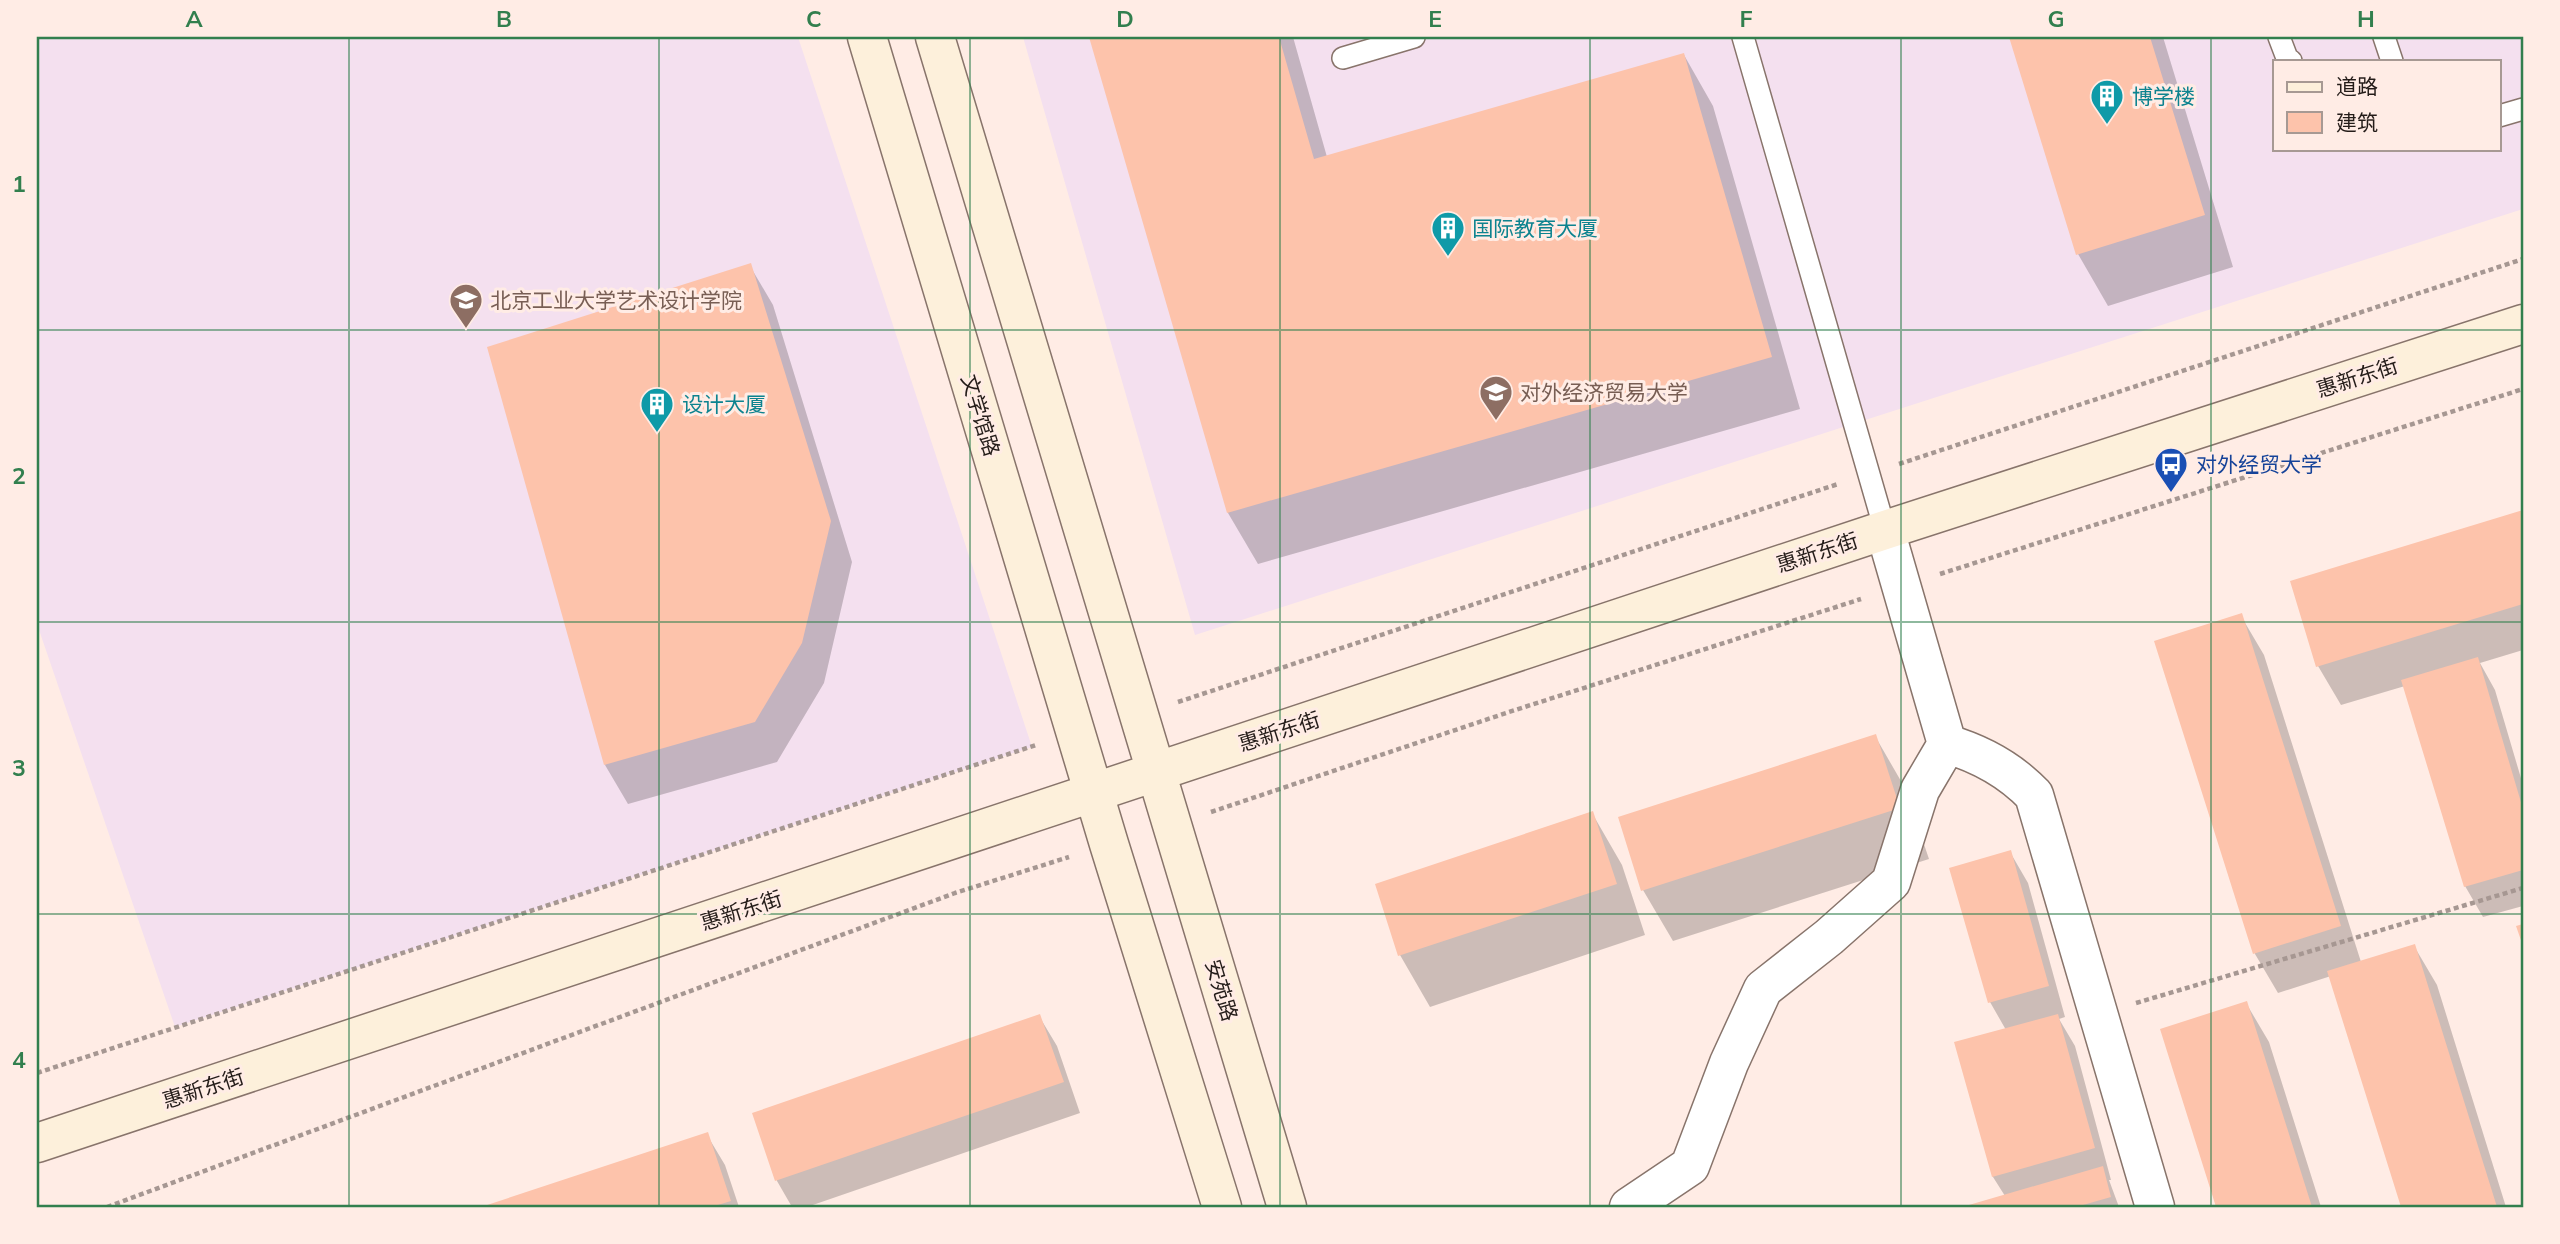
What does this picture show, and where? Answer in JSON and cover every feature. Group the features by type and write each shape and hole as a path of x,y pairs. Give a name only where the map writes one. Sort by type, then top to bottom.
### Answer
{"street":[{"name":"文学馆路","path":"867,37 1094,793"},
{"path":"934,37 1156,772"},
{"name":"惠新东街","path":"37,1143 1885,530 2523,324"},
{"path":"1629,1207 1690,1166 1730,1063 1763,989 1829,937 1891,882 1920,790 1947,744 1885,530"},
{"path":"1947,744 1974,752 2016,777 2034,795 2155,1207"},
{"name":"安苑路","path":"1156,772 1287,1207"},
{"path":"1094,793 1222,1207"}],"lane":[{"path":"1343,58 1414,37"},
{"path":"1743,37 1885,530"},
{"path":"2279,37 2290,60"},
{"path":"2384,37 2392,60"},
{"path":"2500,116 2523,109"}],"path":[{"path":"1139,714 2523,259"},
{"path":"1172,825 1509,712 2523,389"},
{"path":"37,1073 1076,732"},
{"path":"107,1207 955,893 1109,844"},
{"path":"2099,1014 2523,888"}],"shaded area":[{"name":"北京工业大学艺术设计学院","path":"37,37 798,37 1032,747 175,1027 37,624"},
{"name":"对外经济贸易大学","path":"1023,37 2523,37 2523,209 1195,635"}],"building":[{"name":"国际教育大厦","path":"1089,37 1279,37 1314,159 1684,53 1772,357 1227,513"},
{"name":"博学楼","path":"2009,37 2150,37 2205,215 2076,255"},
{"name":"设计大厦","path":"751,263 831,521 802,643 755,722 604,765 487,347"},
{"path":"2523,510 2523,604 2316,667 2290,581"},
{"path":"2242,613 2341,926 2253,954 2154,641"},
{"path":"2478,657 2523,809 2523,870 2464,887 2401,680"},
{"path":"1876,734 1900,808 1641,891 1618,817"},
{"path":"1593,811 1617,884 1398,956 1375,884"},
{"path":"2011,850 2049,986 1988,1003 1949,868"},
{"path":"2523,924 2523,946 2516,926"},
{"path":"2415,944 2497,1207 2401,1207 2327,971"},
{"path":"2247,1001 2312,1207 2216,1207 2160,1029"},
{"path":"1040,1014 1064,1082 775,1181 752,1113"},
{"path":"2058,1014 2095,1148 1992,1177 1954,1042"},
{"path":"708,1132 731,1201 711,1207 481,1207"},
{"path":"2103,1166 2111,1197 2076,1207 1962,1207"}],"place":[{"name":"博学楼","path":"2107,126"},
{"name":"国际教育大厦","path":"1448,258"},
{"name":"北京工业大学艺术设计学院","path":"466,330"},
{"name":"对外经济贸易大学","path":"1496,422"},
{"name":"设计大厦","path":"657,434"},
{"name":"对外经贸大学","path":"2171,494"}]}
